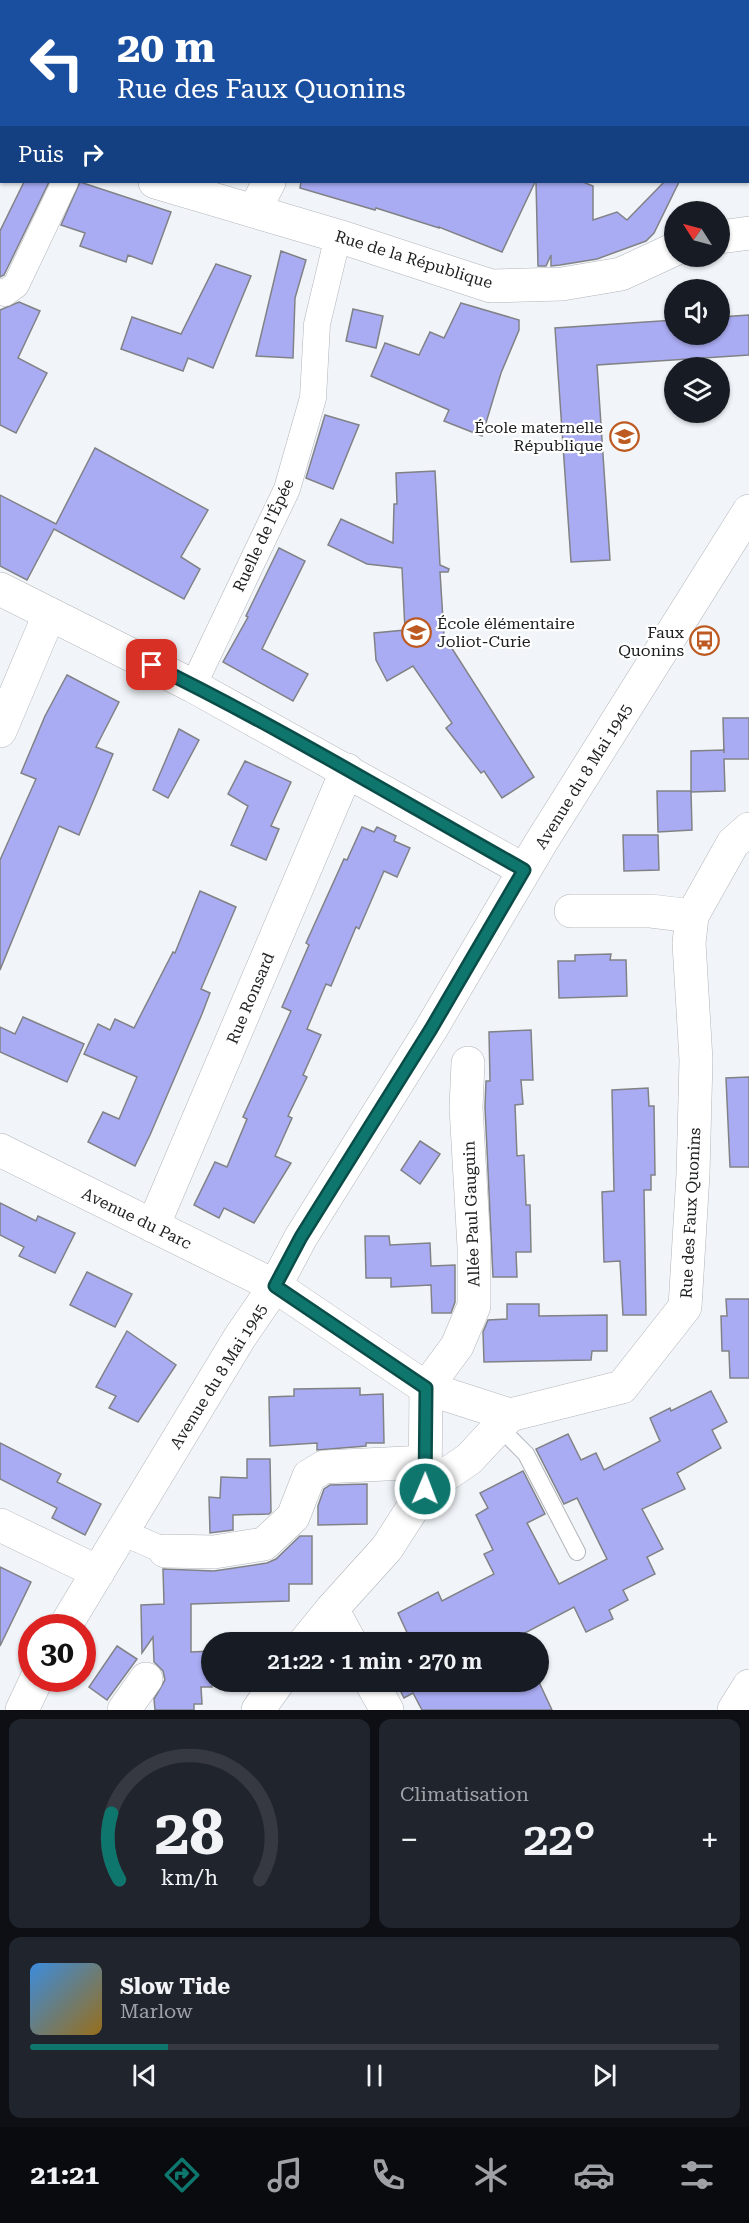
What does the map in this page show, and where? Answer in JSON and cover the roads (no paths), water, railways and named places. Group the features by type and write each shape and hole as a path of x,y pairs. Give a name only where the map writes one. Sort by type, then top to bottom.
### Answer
{"main road":[{"name":"Rue de la République","path":"157,183 338,236 490,286 562,284 621,274 664,254"},
{"path":"254,211 268,183"},
{"path":"730,236 749,233"},
{"name":"Avenue du 8 Mai 1945","path":"72,1614 240,1337 275,1286 301,1237 431,1029 524,870 749,511"},
{"path":"0,589 193,686 524,870"},
{"path":"0,731 49,615"},
{"name":"Rue Ronsard","path":"153,1226 347,770"},
{"name":"Rue des Faux Quonins","path":"504,1421 622,1387 685,1307 693,1174 696,1060 689,943 693,916 733,843 749,829"},
{"path":"571,911 651,911 693,916"},
{"name":"Allée Paul Gauguin","path":"426,1388 457,1346 474,1306 474,1247 466,1107 468,1063"},
{"name":"Avenue du Parc","path":"0,1150 275,1286"},
{"path":"165,1551 214,1552 264,1544 293,1517 309,1476 324,1467 426,1475 469,1459 504,1421 426,1388 275,1286"},
{"path":"313,1632 387,1548 426,1475 426,1388"},
{"path":"0,1525 98,1572"},
{"path":"332,1609 345,1632"},
{"path":"124,1710 146,1679"},
{"path":"734,1710 749,1686"},
{"path":"22,1710 30,1692"},
{"path":"258,1710 271,1692"},
{"path":"377,1692 387,1710"}],"street":[{"path":"0,292 5,293 16,285 65,183"},
{"name":"Ruelle de l'Épée","path":"193,686 287,489 313,398 317,324 338,236"},
{"path":"122,1532 165,1551"}],"lane":[{"path":"504,1421 526,1454 577,1552"}],"place":[{"name":"École maternelle République","path":"624,436"},
{"name":"École élémentaire Joliot-Curie","path":"416,632"},
{"name":"Faux Quonins","path":"705,641"}]}
